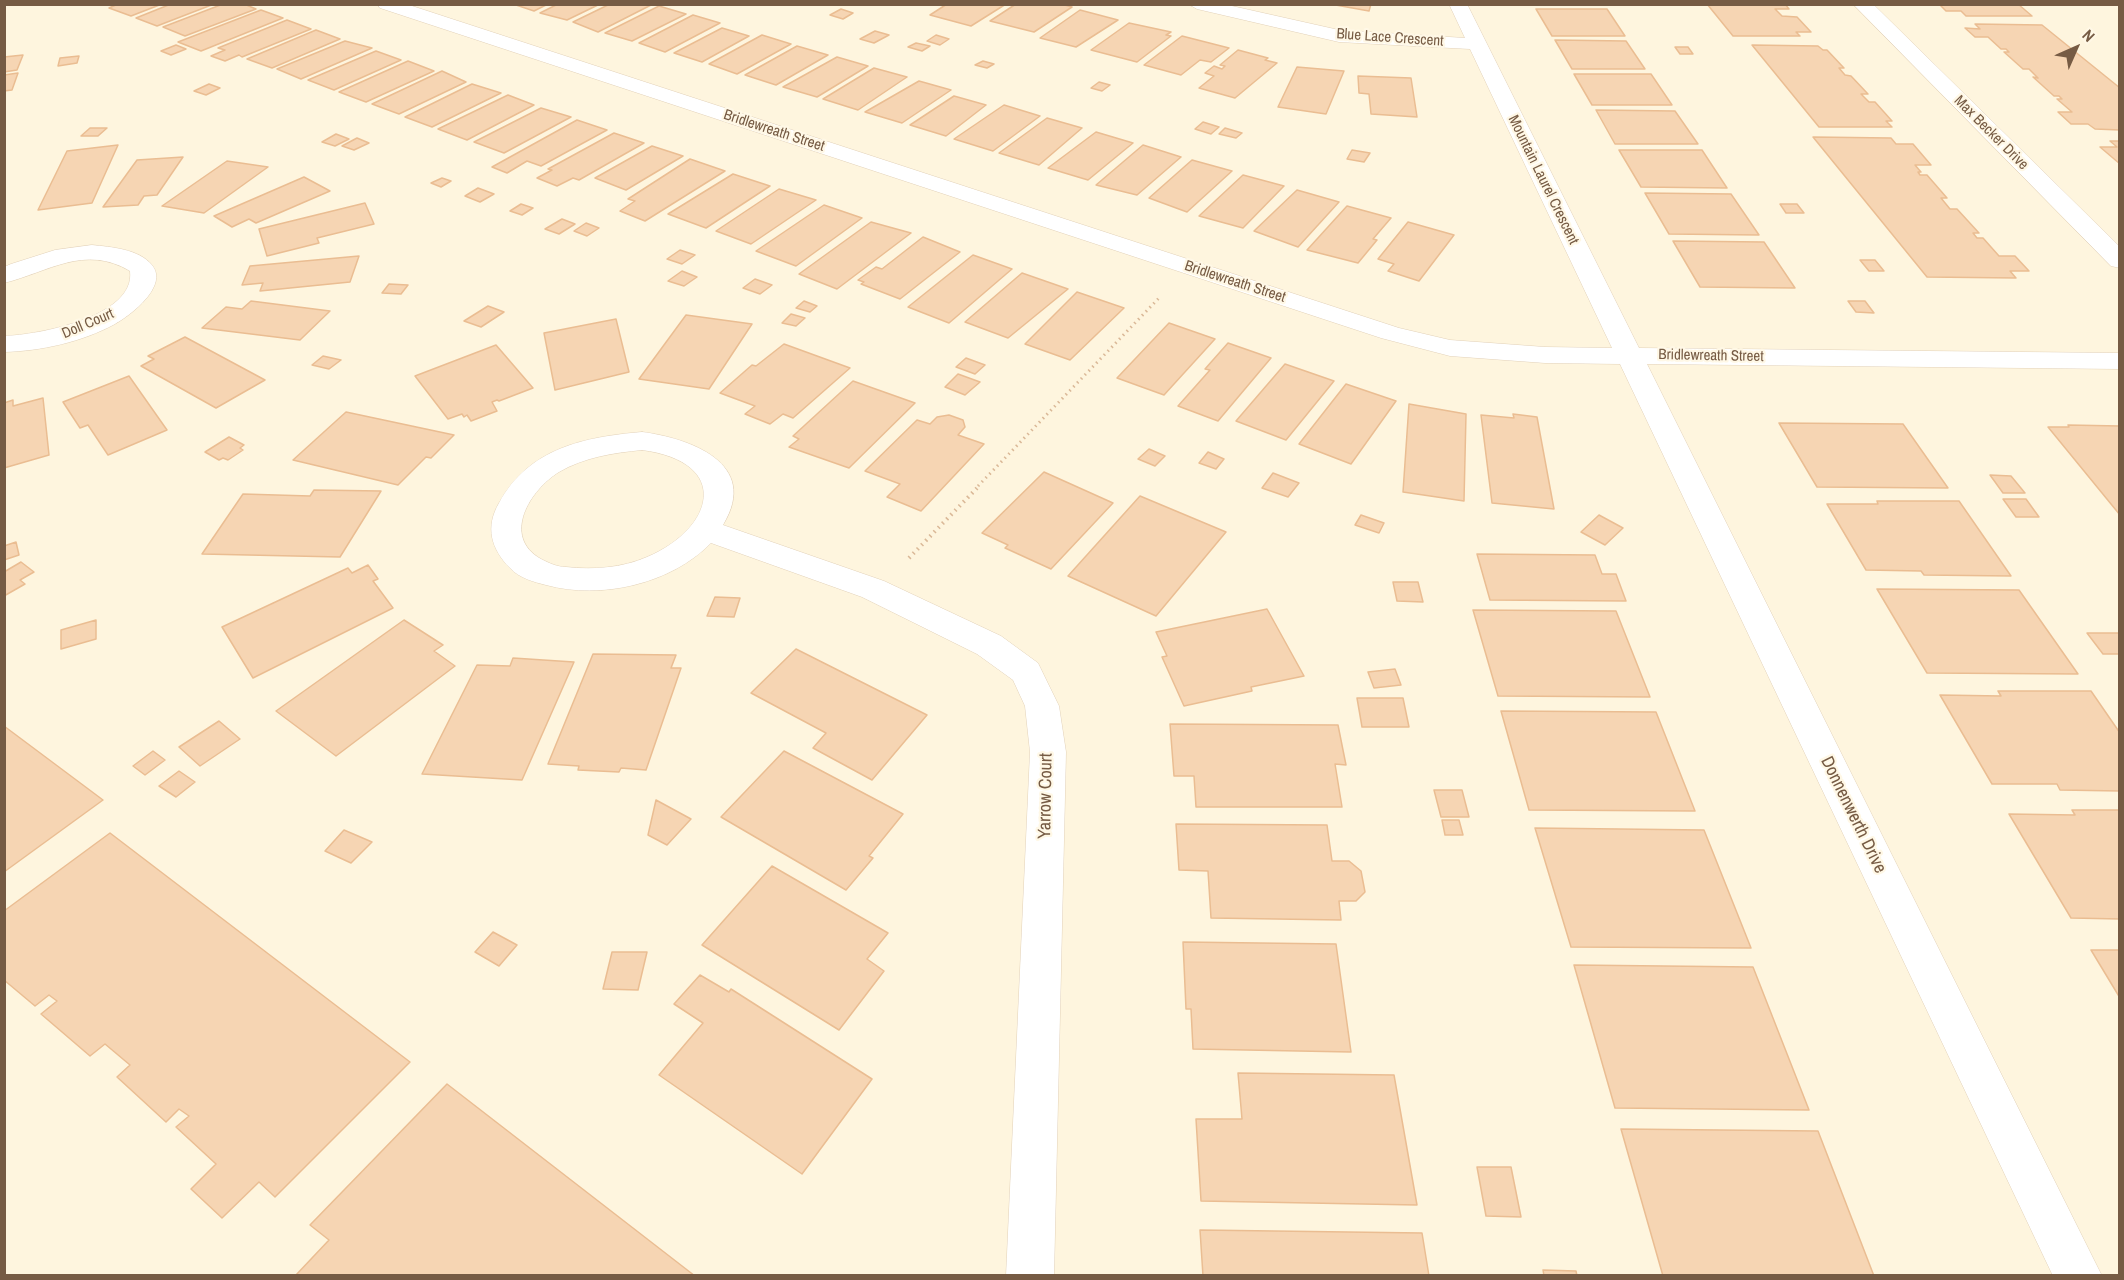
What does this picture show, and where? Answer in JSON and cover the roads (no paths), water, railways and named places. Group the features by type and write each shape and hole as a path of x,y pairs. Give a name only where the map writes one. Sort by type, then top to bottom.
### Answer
{"street":[{"name":"Bridlewreath Street","path":"386,4 1390,333 1450,348 1495,353 2120,361"},
{"name":"Blue Lace Crescent","path":"1197,4 1339,36 1478,44"},
{"name":"Mountain Laurel Crescent","path":"1458,4 1628,355"},
{"name":"Max Becker Drive","path":"1862,4 2120,261"},
{"name":"Doll Court","path":"4,276 52,258 82,254 110,254 130,259 142,268 144,281 137,294 120,310 84,329 52,339 4,344"},
{"name":"Donnenwerth Drive","path":"1628,355 2078,1275"},
{"path":"642,441 659,442 687,451 709,466 718,482 718,506 706,530 695,543 664,563 628,576 588,581 542,574 518,558 508,544 505,520 516,495 538,473 554,462 586,448 607,443 642,441"},
{"name":"Yarrow Court","path":"706,530 873,589 989,645 1026,672 1042,706 1048,752 1030,1275"}]}
